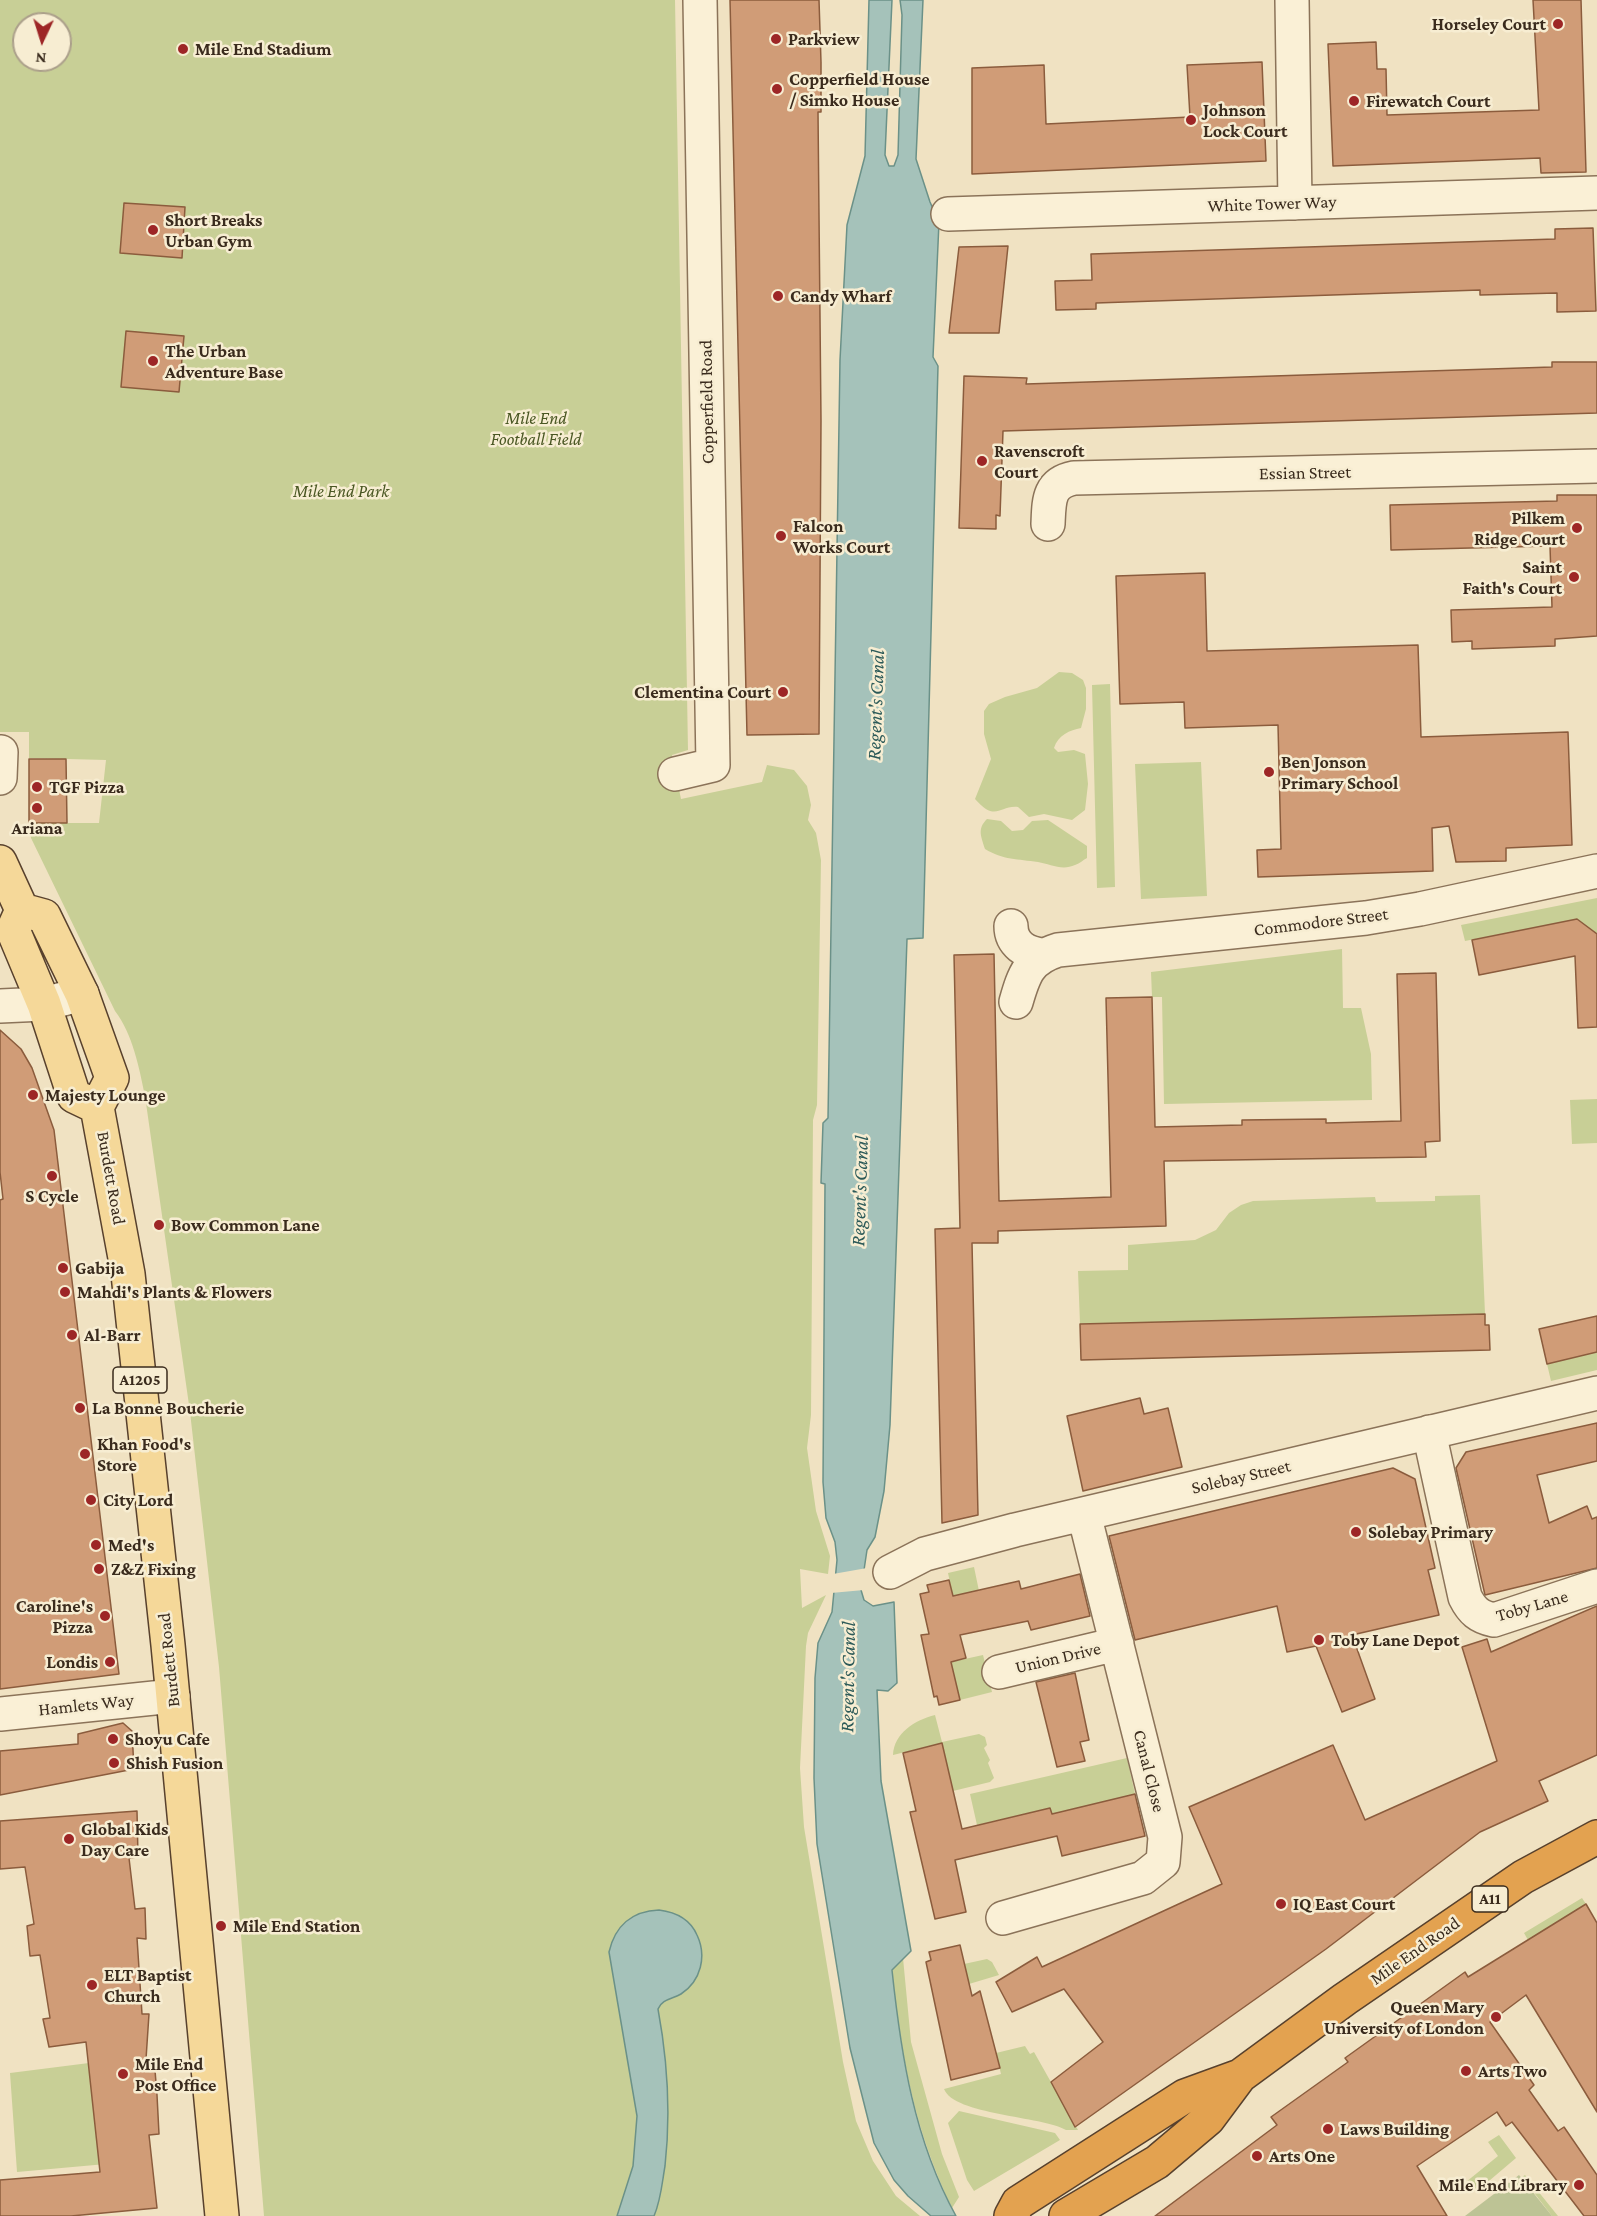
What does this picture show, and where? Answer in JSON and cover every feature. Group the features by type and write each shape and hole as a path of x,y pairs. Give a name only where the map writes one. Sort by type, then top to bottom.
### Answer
{"highway":[{"name":"Mile End Road","path":"1011,2216 1018,2203 1185,2096 1240,2076 1452,1924 1523,1877 1597,1837"},
{"name":"Mile End Road","path":"1066,2216 1157,2162 1208,2119 1240,2076"}],"main road":[{"path":"0,862 22,910"},
{"name":"Burdett Road","path":"98,1107 74,1096 44,1004 13,930 22,910 44,916 82,994 112,1078 98,1107 128,1274 173,1696 222,2216"}],"street":[{"name":"Copperfield Road","path":"675,774 713,765 700,0"},
{"path":"1292,0 1295,203"},
{"name":"White Tower Way","path":"948,214 1597,193"},
{"name":"Essian Street","path":"1048,524 1052,490 1056,484 1074,478 1597,466"},
{"path":"0,778 1,752"},
{"name":"Commodore Street","path":"1042,955 1111,944 1366,918 1420,909 1597,871"},
{"path":"1011,926 1016,942 1023,948 1042,955 1034,962 1025,976 1016,1002"},
{"path":"0,1006 44,1004 82,994"},
{"name":"Solebay Street","path":"890,1572 934,1552 1084,1514 1597,1393"},
{"name":"Toby Lane","path":"1429,1432 1465,1597 1470,1608 1479,1616 1494,1620 1597,1586"},
{"name":"Canal Close","path":"1003,1918 1143,1878 1163,1862 1165,1837 1084,1514"},
{"name":"Union Drive","path":"999,1672 1118,1644"},
{"name":"Hamlets Way","path":"0,1714 173,1696"},
{"path":"1046,2185 1066,2216"}],"green space":[{"name":"Mile End Park","path":"0,0 675,0 688,750 672,755 681,799 762,782 767,765 794,770 807,786 811,805 808,820 816,833 821,860 817,1105 813,1120 811,1415 807,1448 816,1511 830,1556 828,1574 800,1569 802,1608 826,1595 808,1633 806,1646 800,1768 804,1827 843,2062 856,2121 873,2161 896,2196 920,2216 264,2216 219,1667 190,1412 145,1096 126,1030 31,838 29,823 99,823 106,760 29,758 29,732 0,732"},
{"path":"1059,672 1072,673 1083,680 1086,688 1086,709 1081,728 1065,734 1054,748 1058,752 1074,750 1085,754 1088,784 1085,810 1072,820 1044,814 1029,817 1018,807 993,812 988,810 975,799 991,759 984,734 984,711 989,704 1005,697 1037,688"},
{"path":"1110,684 1115,887 1097,888 1092,685"},
{"path":"1201,762 1207,896 1141,899 1135,764"},
{"path":"987,819 1001,821 1012,831 1023,830 1032,821 1048,820 1087,846 1087,858 1070,867 1061,867 998,855 985,849 982,840 981,829"},
{"path":"1597,898 1597,934 1577,919 1465,941 1461,925"},
{"path":"1342,949 1343,1008 1361,1008 1371,1054 1372,1100 1164,1104 1162,997 1152,997 1151,972"},
{"path":"1597,1099 1597,1143 1572,1144 1570,1100"},
{"path":"1480,1195 1485,1314 1080,1324 1078,1271 1128,1270 1128,1245 1195,1240 1216,1230 1229,1213 1253,1201 1375,1197 1376,1202 1435,1201 1435,1196"},
{"path":"1597,1352 1597,1370 1551,1381 1547,1364"},
{"path":"974,1567 979,1591 953,1597 948,1573"},
{"path":"983,1655 992,1692 960,1700 951,1662"},
{"path":"935,1715 942,1742 979,1734 985,1737 987,1745 984,1748 990,1760 988,1763 994,1778 990,1782 953,1791 942,1743 893,1755 894,1747 901,1734 920,1720"},
{"path":"1127,1758 1135,1794 1052,1814 1050,1808 977,1825 970,1794"},
{"path":"1582,1898 1586,1904 1528,1940 1524,1933"},
{"path":"903,1958 911,2042 942,2154 959,2197 952,2208 928,2149 905,2062 892,1970"},
{"path":"987,1959 992,1962 999,1975 969,1984 964,1964"},
{"path":"1025,2046 1030,2054 1034,2052 1078,2130 1066,2130 1038,2121 981,2110 951,2098 944,2089 1001,2074 996,2053"},
{"path":"89,2063 106,2164 17,2172 10,2073"},
{"path":"959,2111 1055,2133 1060,2140 974,2191 967,2180 948,2123"},
{"path":"1499,2135 1516,2158 1476,2192 1466,2182 1498,2156 1488,2142"},
{"path":"1519,2175 1552,2216 1465,2216"},
{"path":"1525,2175 1558,2216 1552,2216 1522,2177"}],"water":[{"name":"Regent's Canal","path":"869,0 892,0 885,155 889,166 894,166 898,155 902,15 900,0 923,0 916,159 939,222 933,357 938,366 923,938 907,939 890,1425 884,1491 875,1537 867,1550 861,1590 864,1600 873,1606 894,1602 897,1683 888,1691 877,1690 881,1781 911,1951 892,1970 905,2065 920,2127 942,2187 956,2216 931,2216 908,2196 894,2180 874,2143 850,2048 817,1844 814,1778 815,1678 818,1643 832,1612 837,1560 835,1542 826,1518 823,1482 825,1184 821,1183 823,1123 828,1118 840,360 847,225 865,156"},
{"path":"659,1910 671,1912 694,1929 700,1943 702,1959 697,1975 688,1989 665,2001 658,2009 666,2068 668,2107 665,2166 656,2210 654,2216 617,2216 633,2166 637,2116 609,1952 616,1935 626,1922 641,1913"}],"pier":[{"path":"867,1568 864,1590 831,1593 833,1574"}],"building":[{"path":"730,0 819,0 821,421 819,734 747,735"},
{"path":"1533,0 1581,0 1586,172 1541,173 1540,158 1333,166 1328,44 1376,42 1377,69 1386,69 1387,115 1539,110"},
{"name":"Johnson Lock Court","path":"1262,62 1266,161 972,174 972,68 1044,65 1046,124 1190,117 1187,65"},
{"name":"Short Breaks Urban Gym","path":"124,203 185,207 182,258 120,253"},
{"path":"1593,228 1596,311 1557,312 1557,293 1480,295 1480,290 1096,303 1096,309 1056,310 1055,281 1092,280 1091,254 1555,239 1555,229"},
{"path":"1008,246 999,333 949,333 959,247"},
{"name":"The Urban Adventure Base","path":"126,331 184,336 179,392 121,387"},
{"path":"1552,362 1597,362 1597,413 1003,431 1000,516 996,515 996,529 959,528 964,376 1027,378 1026,384 1552,367"},
{"path":"1557,495 1597,495 1597,636 1555,639 1555,646 1472,649 1472,641 1452,642 1451,610 1552,607 1550,546 1391,550 1390,505 1557,501"},
{"path":"1205,573 1207,651 1418,645 1421,737 1568,732 1572,845 1506,848 1506,861 1456,862 1449,826 1432,828 1433,871 1258,877 1257,850 1281,849 1278,725 1185,728 1184,702 1120,704 1116,576"},
{"path":"29,759 66,759 67,823 29,823"},
{"path":"1577,919 1597,934 1597,1027 1578,1028 1575,956 1479,975 1472,940"},
{"path":"994,954 999,1201 1111,1197 1106,998 1152,997 1155,1127 1242,1125 1242,1120 1326,1119 1326,1123 1401,1121 1397,974 1436,973 1440,1141 1425,1142 1426,1157 1164,1161 1166,1226 998,1231 998,1243 972,1243 978,1515 942,1523 935,1229 960,1228 954,955"},
{"path":"0,1030 21,1049 32,1068 54,1130 119,1674 0,1689 0,1200 3,1199 0,1172"},
{"path":"1485,1314 1485,1325 1489,1325 1490,1350 1081,1360 1080,1324"},
{"path":"1597,1316 1597,1352 1547,1364 1539,1329"},
{"path":"1140,1398 1144,1414 1168,1408 1182,1467 1083,1491 1067,1416"},
{"path":"1597,1423 1597,1461 1537,1475 1549,1523 1587,1506 1592,1519 1597,1517 1597,1568 1485,1595 1456,1468 1466,1452"},
{"path":"1393,1468 1415,1479 1435,1568 1428,1570 1439,1615 1352,1635 1375,1699 1342,1712 1316,1646 1287,1652 1277,1606 1135,1640 1109,1536"},
{"path":"1080,1574 1090,1616 1031,1630 1028,1621 960,1635 966,1658 951,1662 960,1700 939,1705 937,1696 934,1697 921,1635 929,1634 920,1594 929,1592 927,1585 949,1580 953,1596 1019,1581 1021,1589"},
{"name":"IQ East Court","path":"1597,1606 1597,1755 1539,1781 1548,1801 1480,1832 1326,1949 1075,2127 1051,2082 1103,2042 1064,1989 1012,2012 996,1982 1037,1957 1042,1967 1222,1884 1189,1807 1333,1745 1365,1820 1497,1761 1462,1647 1487,1639 1491,1652"},
{"path":"1075,1673 1089,1740 1080,1742 1085,1761 1057,1767 1036,1682"},
{"path":"123,1723 132,1731 134,1769 0,1795 0,1751 78,1744 78,1734"},
{"path":"942,1743 962,1829 1050,1808 1052,1814 1135,1794 1145,1836 1062,1856 1057,1836 955,1860 966,1912 935,1919 910,1812 916,1811 903,1753"},
{"path":"137,1811 138,1857 129,1858 135,1909 145,1908 146,1939 137,1938 142,2014 149,2014 146,2059 154,2058 157,2095 159,2134 149,2135 157,2208 71,2216 0,2216 0,2180 100,2172 86,2042 49,2047 43,2019 50,2018 40,1955 30,1956 27,1926 34,1924 25,1867 0,1869 0,1821"},
{"name":"Queen Mary University of London","path":"1586,1904 1597,1923 1597,2112 1526,1995 1490,2022 1534,2085 1529,2090 1558,2131 1564,2127 1597,2175 1597,2216 1584,2216 1512,2122 1506,2126 1497,2112 1417,2166 1447,2216 1155,2216 1277,2125 1271,2117 1348,2062 1345,2058 1465,1972 1468,1977"},
{"path":"960,1945 972,1996 980,1991 1000,2068 951,2080 926,1962 931,1960 929,1952"}],"place":[{"name":"Horseley Court","path":"1558,24"},
{"name":"Parkview","path":"776,39"},
{"name":"Mile End Stadium","path":"183,49"},
{"name":"Copperfield House / Simko House","path":"777,89"},
{"name":"Firewatch Court","path":"1354,101"},
{"name":"Johnson Lock Court","path":"1191,120"},
{"name":"Short Breaks Urban Gym","path":"153,230"},
{"name":"Candy Wharf","path":"778,296"},
{"name":"The Urban Adventure Base","path":"153,361"},
{"name":"Ravenscroft Court","path":"982,461"},
{"name":"Pilkem Ridge Court","path":"1577,528"},
{"name":"Falcon Works Court","path":"781,536"},
{"name":"Saint Faith's Court","path":"1574,577"},
{"name":"Clementina Court","path":"783,692"},
{"name":"Ben Jonson Primary School","path":"1269,772"},
{"name":"TGF Pizza","path":"37,787"},
{"name":"Ariana","path":"37,808"},
{"name":"Majesty Lounge","path":"33,1095"},
{"name":"S Cycle","path":"52,1176"},
{"name":"Bow Common Lane","path":"159,1225"},
{"name":"Gabija","path":"63,1268"},
{"name":"Mahdi's Plants & Flowers","path":"65,1292"},
{"name":"Al-Barr","path":"72,1335"},
{"name":"La Bonne Boucherie","path":"80,1408"},
{"name":"Khan Food's Store","path":"85,1454"},
{"name":"City Lord","path":"91,1500"},
{"name":"Solebay Primary","path":"1356,1532"},
{"name":"Med's","path":"96,1545"},
{"name":"Z&Z Fixing","path":"99,1569"},
{"name":"Caroline's Pizza","path":"105,1616"},
{"name":"Toby Lane Depot","path":"1319,1640"},
{"name":"Londis","path":"110,1662"},
{"name":"Shoyu Cafe","path":"113,1739"},
{"name":"Shish Fusion","path":"114,1763"},
{"name":"Global Kids Day Care","path":"69,1839"},
{"name":"IQ East Court","path":"1281,1904"},
{"name":"Mile End Station","path":"221,1926"},
{"name":"ELT Baptist Church","path":"92,1985"},
{"name":"Queen Mary University of London","path":"1496,2017"},
{"name":"Arts Two","path":"1466,2071"},
{"name":"Mile End Post Office","path":"123,2074"},
{"name":"Laws Building","path":"1328,2129"},
{"name":"Arts One","path":"1257,2156"},
{"name":"Mile End Library","path":"1579,2185"}],"park label":[{"name":"Mile End Football Field","path":"536,428"}]}
